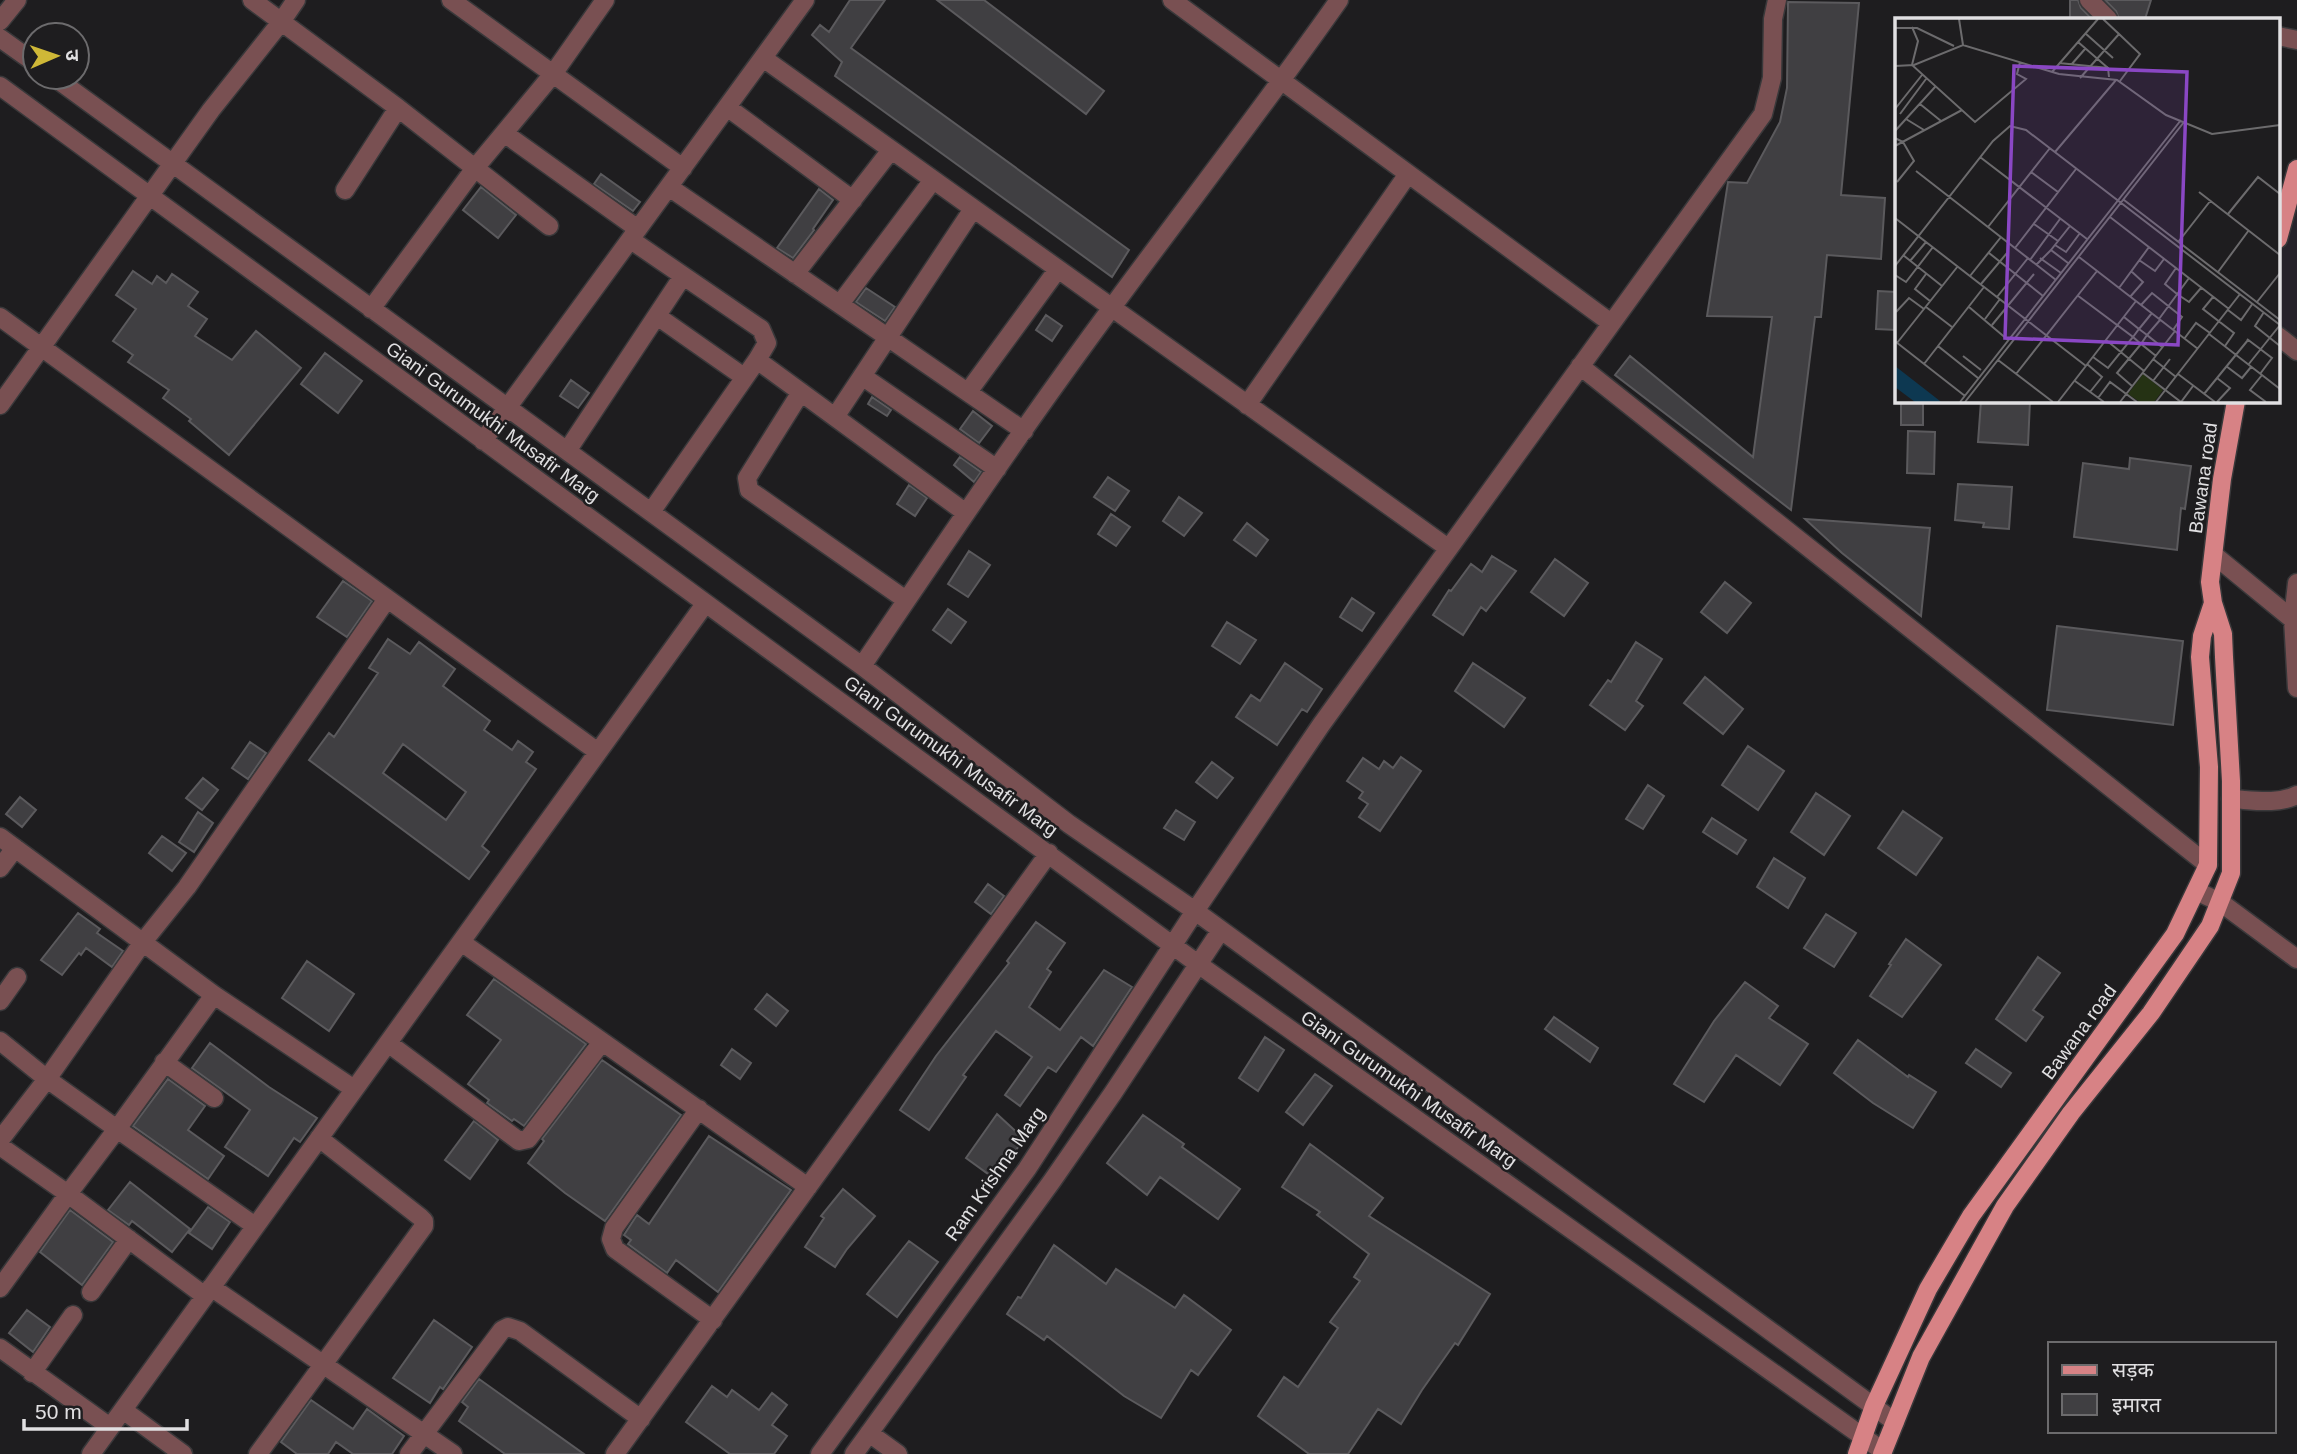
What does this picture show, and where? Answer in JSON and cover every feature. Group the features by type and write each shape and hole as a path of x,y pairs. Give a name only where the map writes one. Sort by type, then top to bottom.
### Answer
{"main road":[{"path":"2280,232 2297,169"},
{"name":"Bawana road","path":"1882,1452 1921,1357 2005,1206 2071,1113 2151,1013 2210,926 2231,873 2231,799 2223,634 2213,603 2210,582 2222,479 2236,402"},
{"name":"Bawana road","path":"1860,1446 1874,1406 1928,1289 1971,1216 2175,934 2208,865 2209,767 2200,657 2202,636 2213,603"}],"street":[{"path":"0,21 17,0"},
{"path":"252,0 398,107 549,226"},
{"path":"0,405 211,110 296,0"},
{"path":"451,0 683,168"},
{"path":"371,309 475,168 553,74 605,0"},
{"path":"483,441 805,0"},
{"path":"1172,0 1611,323"},
{"path":"862,666 1111,308 1282,81 1339,0"},
{"name":"Ram Krishna Marg","path":"820,1454 1027,1169 1195,911 1321,725 1763,114 1772,78 1773,19 1777,0"},
{"path":"2089,0 2107,18"},
{"path":"0,38 21,53"},
{"path":"763,58 1448,548"},
{"name":"Giani Gurumukhi Musafir Marg","path":"0,86 1049,853 1172,946 1860,1446 1882,1452"},
{"name":"Giani Gurumukhi Musafir Marg","path":"73,91 862,666 1069,824 1195,911 1895,1422"},
{"path":"345,190 398,107"},
{"path":"727,107 853,200"},
{"path":"504,133 634,234 683,276 761,329 767,343 651,512"},
{"path":"795,274 891,150"},
{"path":"1247,405 1408,174"},
{"path":"840,304 933,180"},
{"path":"669,187 1024,431"},
{"path":"835,417 973,209"},
{"path":"968,392 1058,269"},
{"path":"566,451 683,276"},
{"path":"657,316 744,377"},
{"path":"0,317 598,752"},
{"path":"2280,338 2297,351"},
{"path":"757,360 966,513"},
{"path":"1580,366 2208,865"},
{"path":"862,376 997,469"},
{"path":"801,392 747,478 749,490 906,600"},
{"path":"2214,555 2295,621"},
{"path":"2297,583 2297,688"},
{"path":"0,1140 47,1079 143,942 187,887 387,598"},
{"path":"91,1454 705,604"},
{"path":"2231,799 2286,800 2297,795"},
{"path":"0,837 214,995 354,1089"},
{"path":"0,868 15,848"},
{"path":"615,1454 1049,853"},
{"path":"2196,891 2221,902 2297,959"},
{"path":"854,1454 1052,1181 1221,930"},
{"path":"461,942 808,1186"},
{"path":"0,1001 17,977"},
{"path":"0,1288 214,995"},
{"path":"0,1041 47,1079 255,1226"},
{"path":"388,1043 513,1139 523,1141 528,1139 602,1042"},
{"path":"164,1062 214,1098"},
{"path":"699,1109 614,1228 611,1239 615,1249 713,1320"},
{"path":"258,1454 424,1226 420,1217 319,1138"},
{"path":"0,1146 129,1239 324,1365 453,1454"},
{"path":"91,1292 129,1239"},
{"path":"32,1373 73,1315"},
{"path":"409,1454 502,1329 508,1327 520,1331 641,1419"},
{"path":"0,1348 110,1427"},
{"path":"123,1410 183,1454"},
{"path":"869,1433 898,1454"}],"shaded area":[{"path":"2297,170 2297,351 2280,338 2280,234"}],"building":[{"path":"850,0 885,0 851,48 1129,250 1112,277 835,76 842,62 812,35 820,25 829,32"},
{"path":"937,0 984,0 1104,91 1086,114"},
{"path":"2070,0 2078,0 2081,8 2091,18 2070,18"},
{"path":"2105,0 2151,0 2145,18 2119,18 2116,11"},
{"path":"1788,2 1859,3 1841,195 1885,198 1881,259 1827,255 1821,317 1815,317 1791,510 1615,375 1630,356 1753,457 1772,317 1707,316 1728,182 1747,183 1780,122 1787,88"},
{"path":"601,174 640,202 633,211 594,184"},
{"path":"481,187 516,215 498,238 463,210"},
{"path":"819,189 833,200 793,258 777,248"},
{"path":"133,271 152,284 157,276 166,283 172,274 198,292 188,306 207,319 195,336 232,360 256,331 301,368 229,455 189,421 191,419 163,398 169,390 128,362 133,355 113,341 136,309 116,295"},
{"path":"866,288 895,307 885,321 856,302"},
{"path":"1878,291 1895,292 1895,330 1876,329"},
{"path":"1046,315 1062,326 1052,341 1036,330"},
{"path":"325,353 362,381 338,413 301,384"},
{"path":"571,380 589,393 578,408 560,396"},
{"path":"872,397 891,410 887,416 868,404"},
{"path":"1901,402 1923,402 1923,425 1901,425"},
{"path":"1981,402 2030,402 2028,445 1978,442"},
{"path":"973,411 992,426 979,443 960,429"},
{"path":"1908,431 1935,432 1934,474 1907,473"},
{"path":"960,457 981,472 974,482 954,465"},
{"path":"2130,458 2191,466 2185,509 2181,508 2177,550 2074,537 2083,463 2129,469"},
{"path":"1108,477 1129,491 1115,511 1094,497"},
{"path":"1958,484 2012,487 2009,529 1983,527 1984,523 1955,520"},
{"path":"909,485 927,498 915,516 897,504"},
{"path":"1179,497 1202,513 1184,536 1163,521"},
{"path":"1111,514 1130,527 1116,546 1098,534"},
{"path":"1805,519 1930,528 1921,616 1842,553"},
{"path":"1247,523 1268,540 1256,556 1234,540"},
{"path":"969,551 990,565 968,597 948,584"},
{"path":"1492,556 1516,571 1486,611 1481,607 1463,635 1433,615 1449,590 1451,591 1471,564 1482,572"},
{"path":"1555,559 1588,583 1564,616 1531,592"},
{"path":"343,581 372,601 347,637 317,617"},
{"path":"1725,582 1751,603 1727,633 1701,612"},
{"path":"1352,598 1374,613 1362,631 1340,617"},
{"path":"948,609 966,622 951,643 933,630"},
{"path":"1227,622 1256,640 1240,664 1212,646"},
{"path":"2057,626 2183,641 2173,725 2047,710"},
{"path":"388,639 410,654 419,642 455,669 443,686 490,721 484,730 512,750 518,741 533,752 526,762 536,769 482,846 489,852 469,879 309,760 329,733 334,737 378,673 369,668","holes":["403,744 466,792 446,820 383,773"]},
{"path":"1636,642 1662,659 1636,701 1643,706 1625,730 1590,705 1608,680 1611,682"},
{"path":"1285,663 1322,689 1307,712 1302,709 1277,745 1236,717 1251,695 1260,701"},
{"path":"1473,663 1525,698 1504,727 1455,691"},
{"path":"1705,677 1743,709 1723,734 1684,703"},
{"path":"250,742 266,753 248,779 232,768"},
{"path":"1748,746 1784,771 1758,810 1722,785"},
{"path":"1401,757 1421,771 1380,831 1359,817 1368,804 1359,798 1363,792 1347,781 1363,758 1379,769 1384,761 1393,768"},
{"path":"1212,762 1233,778 1217,798 1196,782"},
{"path":"203,778 218,790 202,810 186,798"},
{"path":"1648,785 1664,796 1643,829 1626,819"},
{"path":"1816,793 1850,816 1824,855 1791,832"},
{"path":"20,797 36,810 22,827 6,814"},
{"path":"1176,810 1195,822 1184,840 1164,828"},
{"path":"1903,811 1942,838 1916,875 1878,848"},
{"path":"198,812 213,823 194,852 179,842"},
{"path":"1712,818 1746,840 1737,854 1703,832"},
{"path":"162,836 186,853 172,871 149,853"},
{"path":"1774,858 1805,878 1788,908 1757,887"},
{"path":"988,884 1004,896 991,914 975,902"},
{"path":"78,913 100,929 97,933 123,951 112,967 86,948 62,975 41,960"},
{"path":"1826,914 1856,933 1834,967 1804,948"},
{"path":"1036,922 1065,943 1047,969 1051,972 1029,1007 1060,1030 1104,970 1132,987 1093,1046 1081,1037 1056,1072 1048,1067 1020,1106 1005,1095 1032,1057 996,1031 963,1075 966,1077 929,1130 900,1110 936,1056 1009,963 1007,961"},
{"path":"1906,939 1941,965 1902,1017 1870,996"},
{"path":"2038,957 2060,973 2033,1010 2043,1017 2026,1041 1996,1019"},
{"path":"307,961 354,994 329,1031 282,998"},
{"path":"494,979 586,1044 524,1126 487,1103 489,1100 468,1084 501,1040 467,1015"},
{"path":"1745,982 1778,1006 1769,1018 1808,1044 1780,1085 1736,1055 1704,1102 1674,1084 1714,1021"},
{"path":"767,994 788,1011 776,1026 755,1009"},
{"path":"1554,1017 1598,1048 1590,1062 1545,1029"},
{"path":"1265,1037 1284,1050 1258,1091 1239,1078"},
{"path":"1858,1040 1908,1077 1909,1075 1936,1092 1913,1128 1873,1103 1834,1073"},
{"path":"210,1043 269,1087 317,1118 300,1142 294,1138 268,1176 225,1147 250,1110 192,1068"},
{"path":"732,1049 751,1063 740,1079 721,1065"},
{"path":"1976,1049 2011,1073 2001,1087 1966,1063"},
{"path":"602,1060 681,1115 605,1221 528,1163 544,1141 542,1139"},
{"path":"1315,1074 1332,1086 1303,1125 1286,1112"},
{"path":"168,1079 205,1106 188,1130 224,1156 208,1179 133,1126"},
{"path":"997,1114 1024,1139 995,1179 966,1158"},
{"path":"1143,1115 1240,1189 1218,1219 1160,1177 1147,1195 1107,1163"},
{"path":"474,1121 498,1140 470,1179 445,1160"},
{"path":"709,1136 791,1190 718,1292 676,1260 667,1273 628,1244 631,1240 624,1235 637,1215 649,1224"},
{"path":"1310,1144 1383,1198 1369,1216 1490,1294 1458,1345 1455,1343 1401,1424 1378,1409 1348,1454 1309,1454 1258,1416 1284,1377 1298,1387 1338,1328 1330,1322 1360,1281 1354,1277 1369,1254 1317,1215 1320,1212 1282,1187"},
{"path":"130,1182 190,1229 172,1252 132,1221 129,1225 108,1210"},
{"path":"843,1189 875,1216 835,1267 805,1247 824,1218 821,1216"},
{"path":"208,1207 230,1222 212,1249 189,1233"},
{"path":"70,1210 113,1242 82,1285 40,1252"},
{"path":"909,1241 938,1262 897,1317 867,1294"},
{"path":"1054,1245 1106,1284 1116,1269 1175,1308 1184,1295 1231,1330 1198,1375 1191,1370 1161,1418 1124,1396 1047,1336 1044,1340 1007,1314 1018,1297 1021,1298"},
{"path":"27,1310 50,1327 33,1352 9,1333"},
{"path":"434,1320 472,1347 430,1403 393,1378"},
{"path":"479,1379 584,1454 505,1454 459,1421 468,1407 462,1402"},
{"path":"712,1386 727,1397 732,1390 759,1410 772,1393 787,1405 772,1425 787,1436 774,1454 730,1454 686,1422"},
{"path":"311,1400 353,1429 367,1409 404,1436 392,1454 353,1454 336,1442 328,1454 297,1454 281,1442"}]}
